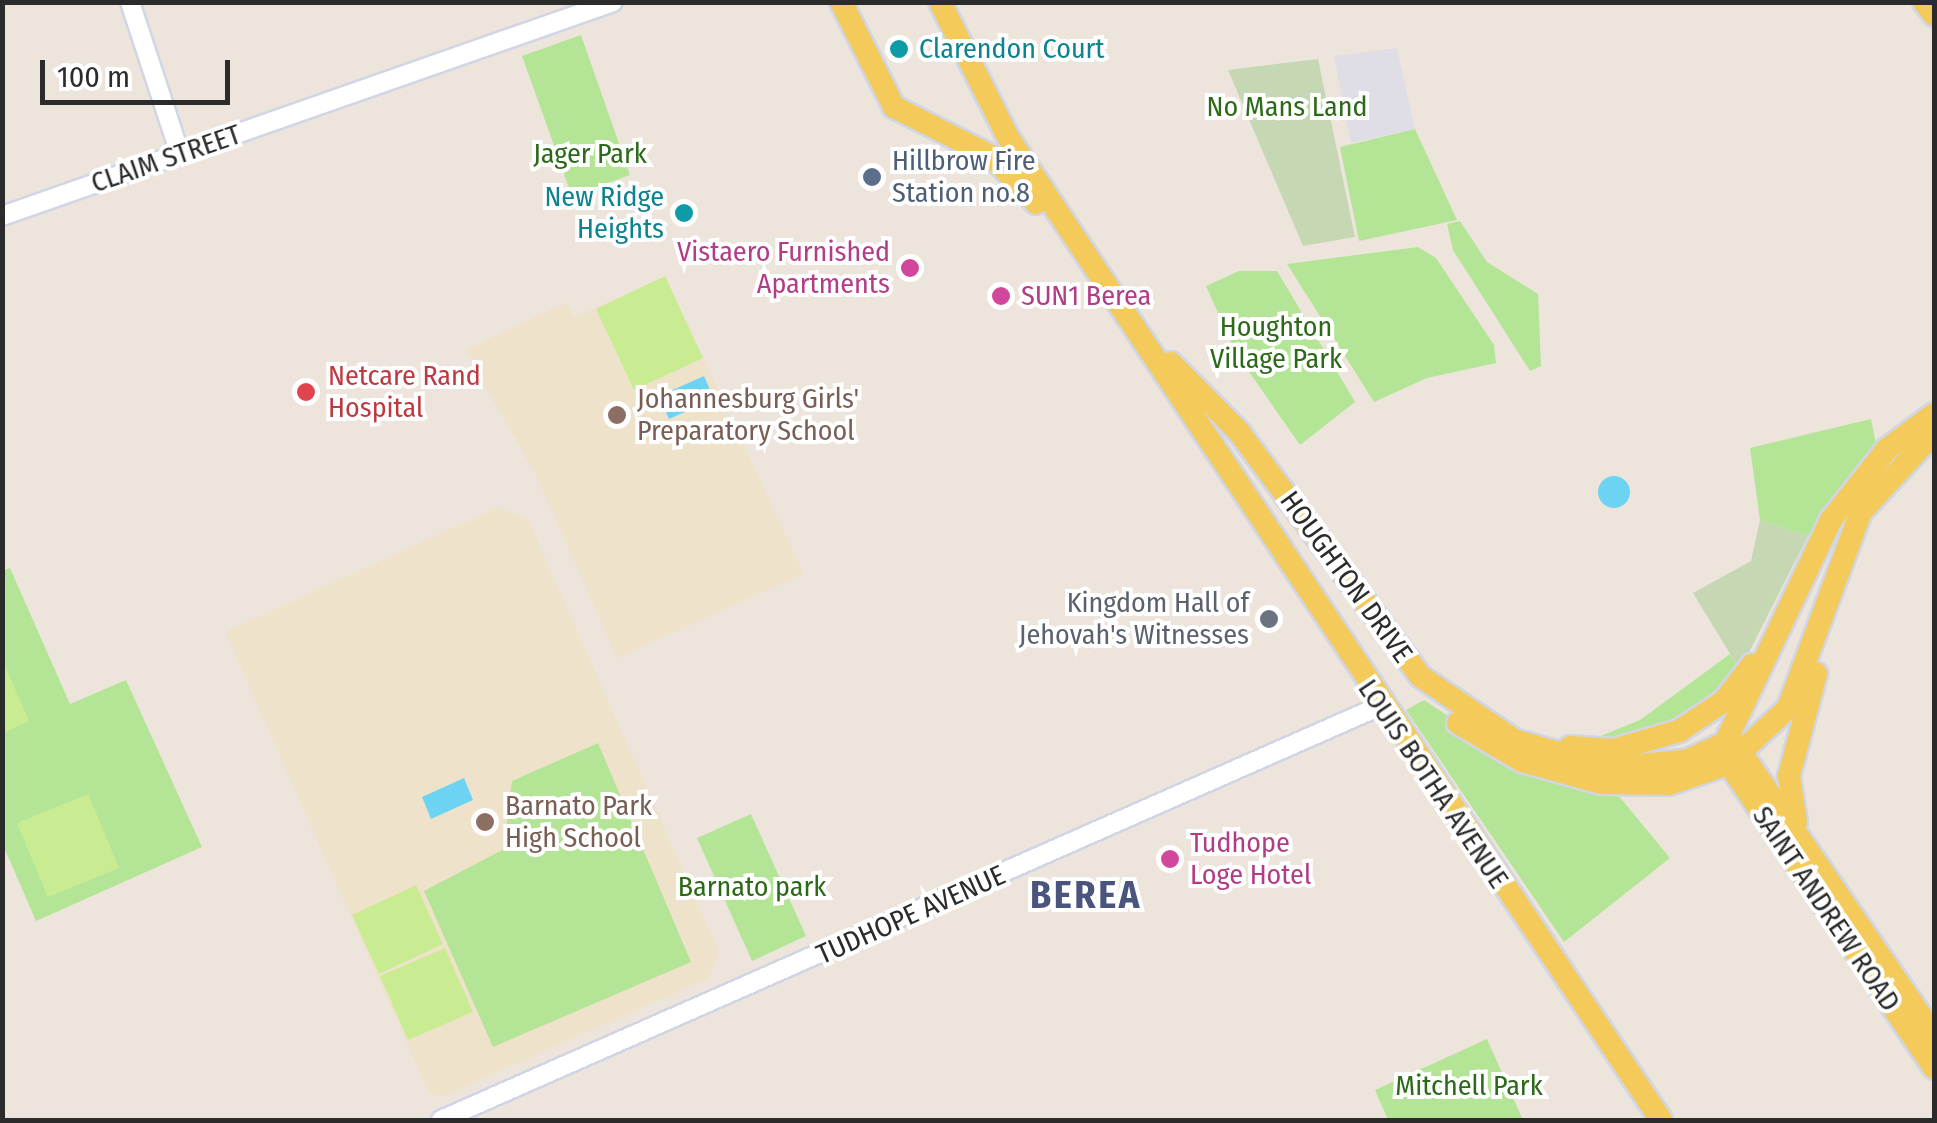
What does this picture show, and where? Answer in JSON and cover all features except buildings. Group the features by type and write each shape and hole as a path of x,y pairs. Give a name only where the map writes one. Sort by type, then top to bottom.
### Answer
{"main road":[{"name":"LOUIS BOTHA AVENUE","path":"842,2 894,106 1022,183 1197,432 1661,1120"},
{"name":"LOUIS BOTHA AVENUE","path":"940,2 984,96 1143,336 1197,432"},
{"path":"1924,2 1934,15"},
{"name":"HOUGHTON DRIVE","path":"1143,336 1239,432 1395,652 1489,726 1548,754 1611,768 1730,751"},
{"path":"1489,726 1594,750 1679,732 1740,684 1820,542 1868,470 1934,414"},
{"name":"HOUGHTON DRIVE","path":"1197,432 1258,469 1396,667 1476,736 1522,761 1602,784 1668,784 1730,751 1794,699 1854,530 1881,482 1934,433"},
{"path":"1820,542 1854,530"},
{"path":"1813,856 1789,776 1843,564"},
{"path":"1730,751 1802,577"},
{"name":"SAINT ANDREW ROAD","path":"1730,751 1813,856 1934,1035"},
{"name":"SAINT ANDREW ROAD","path":"1730,751 1934,1068"}],"street":[{"path":"130,2 180,154"},
{"name":"CLAIM STREET","path":"2,216 613,2"},
{"name":"TUDHOPE AVENUE","path":"441,1120 1380,706"}],"shaded area":[{"path":"1397,48 1415,129 1351,143 1334,56"},
{"name":"Johannesburg Girls' Preparatory School","path":"665,276 804,574 617,658 538,480 465,350 567,302 575,317"},
{"name":"Barnato Park High School","path":"498,507 528,519 719,952 709,978 440,1098 428,1091 225,632"}],"green space":[{"name":"Jager Park","path":"581,35 630,175 572,196 522,56"},
{"name":"No Mans Land","path":"1318,59 1355,237 1303,246 1228,70"},
{"path":"1415,129 1457,220 1359,241 1340,147"},
{"path":"1460,221 1487,262 1538,294 1541,366 1530,371 1453,250 1447,224"},
{"path":"1418,247 1436,258 1494,345 1496,363 1427,378 1374,402 1287,264"},
{"name":"Houghton Village Park","path":"1239,271 1277,271 1355,402 1300,445 1236,353 1206,286"},
{"path":"665,276 703,358 634,390 596,309"},
{"path":"1871,419 1876,444 1808,536 1760,520 1750,448"},
{"path":"1760,520 1808,536 1740,670 1693,593 1751,561"},
{"path":"10,568 70,704 126,680 202,847 36,921 3,845 2,571"},
{"path":"1730,654 1740,670 1698,712 1628,738 1591,740 1640,720"},
{"path":"2,659 29,721 3,733 2,733"},
{"path":"1424,700 1546,781 1618,795 1670,858 1564,942 1406,710"},
{"path":"598,743 691,962 493,1047 424,891 504,849 512,781"},
{"path":"88,794 119,868 48,897 17,823"},
{"name":"Barnato park","path":"751,814 806,936 752,961 697,838"},
{"path":"416,885 443,944 379,974 352,915"},
{"path":"445,948 473,1012 408,1040 380,976"},
{"name":"Mitchell Park","path":"1487,1039 1523,1120 1388,1120 1375,1090"}],"water":[{"path":"704,376 714,399 669,419 659,396"},
{"path":"1614,476 1625,481 1630,492 1625,503 1614,508 1603,503 1598,492 1603,481"},
{"path":"464,778 473,800 431,819 422,797"}],"place":[{"name":"Clarendon Court","path":"899,49"},
{"name":"Hillbrow Fire Station no.8","path":"872,177"},
{"name":"New Ridge Heights","path":"684,213"},
{"name":"Vistaero Furnished Apartments","path":"910,268"},
{"name":"SUN1 Berea","path":"1001,296"},
{"name":"Netcare Rand Hospital","path":"306,392"},
{"name":"Johannesburg Girls' Preparatory School","path":"617,415"},
{"name":"Kingdom Hall of Jehovah's Witnesses","path":"1269,619"},
{"name":"Barnato Park High School","path":"485,822"},
{"name":"Tudhope Loge Hotel","path":"1170,859"}],"district":[{"name":"BEREA","path":"1086,896"}]}
